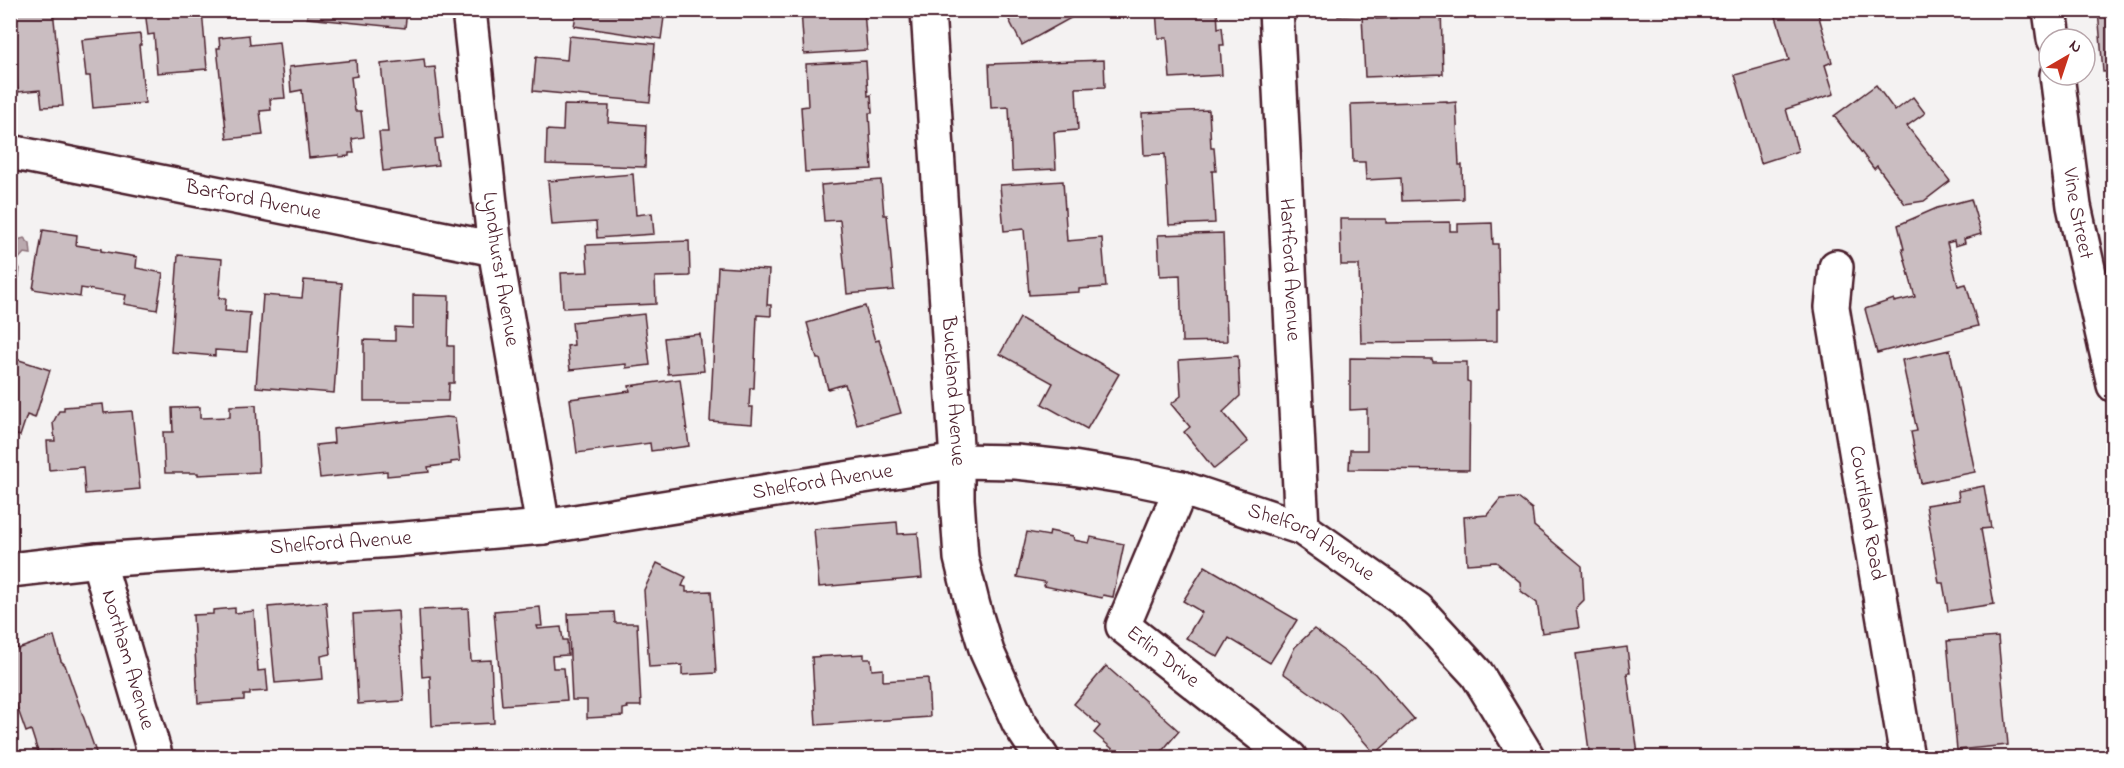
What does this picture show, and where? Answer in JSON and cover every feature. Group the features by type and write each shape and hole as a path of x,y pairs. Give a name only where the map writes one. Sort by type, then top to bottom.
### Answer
{"street":[{"name":"Lyndhurst Avenue","path":"469,10 495,249 543,527"},
{"name":"Buckland Avenue","path":"928,10 957,460 961,558 987,652 1019,723 1042,758"},
{"name":"Hartford Avenue","path":"1276,10 1302,528"},
{"path":"2050,10 2052,27"},
{"name":"Vine Street","path":"2059,87 2074,206 2114,385"},
{"name":"Barford Avenue","path":"10,152 495,249"},
{"name":"Courtland Road","path":"1836,267 1832,307 1907,758"},
{"name":"Shelford Avenue","path":"10,570 98,560 393,540 543,527 957,460 1016,462 1073,468 1181,488 1302,528 1417,609 1478,674 1528,758"},
{"name":"Erlin Drive","path":"1181,488 1123,626 1290,758"},
{"name":"Northam Avenue","path":"98,560 156,758"}],"shaded area":[{"path":"24,238 30,244 31,254 24,253 16,262 20,269 19,277 11,280 11,242"}],"building":[{"path":"13,10 53,10 63,106 42,107 40,90 18,92 13,43 16,43"},
{"path":"145,10 202,10 207,69 157,73 154,34 148,35"},
{"path":"308,10 407,10 405,28 307,18"},
{"path":"577,10 665,10 661,39 574,26"},
{"path":"801,10 864,10 867,50 804,54"},
{"path":"1004,10 1076,10 1078,14 1022,45"},
{"path":"1156,10 1217,10 1218,28 1222,27 1224,45 1220,45 1222,75 1170,78 1167,38 1158,38"},
{"path":"1338,10 1375,10 1376,19 1396,18 1395,10 1441,10 1443,74 1365,77 1362,15 1338,16"},
{"path":"1774,10 1817,10 1832,62 1825,65 1834,94 1786,109 1798,151 1761,163 1735,75 1789,60"},
{"path":"2098,10 2114,10 2114,71 2103,72"},
{"path":"140,34 145,103 93,108 90,76 86,76 82,40"},
{"path":"249,35 250,45 279,42 285,98 270,99 271,110 260,111 263,135 227,139 217,48 220,48 219,38"},
{"path":"569,36 655,44 650,102 533,91 536,57 567,60"},
{"path":"424,59 425,68 435,67 443,138 435,139 438,165 383,171 379,132 388,132 381,64"},
{"path":"356,60 357,76 351,77 355,111 361,111 364,137 352,139 354,153 349,153 349,156 309,158 302,90 291,92 289,67"},
{"path":"1104,60 1105,87 1076,88 1078,130 1054,132 1056,169 1012,171 1009,107 991,108 989,64"},
{"path":"866,61 868,96 871,95 872,113 869,113 872,169 805,172 801,107 808,106 806,64"},
{"path":"1876,85 1895,111 1913,97 1925,113 1907,126 1950,181 1924,201 1905,204 1877,166 1874,169 1834,116"},
{"path":"2114,89 2114,125 2106,91"},
{"path":"1447,101 1447,103 1456,102 1463,199 1402,201 1401,178 1366,180 1365,162 1353,162 1351,104"},
{"path":"564,105 609,106 608,122 646,125 645,167 546,164 547,130 563,131"},
{"path":"1209,110 1211,148 1214,148 1216,171 1212,171 1215,223 1169,225 1165,154 1144,155 1142,113"},
{"path":"633,174 636,215 652,213 654,234 597,238 596,222 552,225 548,181"},
{"path":"881,180 884,215 887,215 894,290 847,294 840,220 824,221 821,185"},
{"path":"1063,181 1067,241 1102,238 1106,287 1079,289 1079,292 1029,295 1024,229 1004,231 1000,185"},
{"path":"1971,199 1981,234 1964,239 1965,243 1955,246 1954,241 1947,243 1958,286 1966,284 1978,326 1877,353 1865,309 1894,299 1894,302 1915,297 1898,225 1937,208"},
{"path":"1340,219 1386,219 1386,223 1450,222 1450,231 1458,231 1458,224 1492,223 1493,244 1498,244 1497,341 1361,343 1359,265 1341,265"},
{"path":"43,230 77,235 76,245 137,257 136,268 163,273 157,310 124,304 126,295 81,288 80,297 33,289"},
{"path":"1223,233 1227,341 1182,342 1180,275 1160,276 1158,235"},
{"path":"689,241 690,276 655,277 656,304 563,308 561,273 588,272 586,245"},
{"path":"178,255 222,259 219,298 226,298 225,311 250,313 247,352 215,350 215,356 171,352"},
{"path":"718,267 769,270 767,305 771,305 771,316 757,315 754,388 750,388 749,407 753,407 752,424 710,421"},
{"path":"304,280 342,283 334,393 256,387 263,295 302,298"},
{"path":"413,295 449,296 448,346 454,346 454,383 449,383 448,401 364,401 364,340 395,341 395,327 413,328"},
{"path":"865,306 875,341 879,340 901,413 857,425 845,384 828,389 807,323"},
{"path":"644,314 650,365 626,368 626,364 570,370 567,346 574,345 572,322"},
{"path":"1020,318 1119,374 1087,429 1042,404 1053,383 1000,354"},
{"path":"700,334 704,371 668,374 664,338"},
{"path":"1950,350 1975,472 1921,483 1911,432 1917,431 1902,360"},
{"path":"1238,356 1240,396 1223,412 1248,442 1214,469 1184,432 1190,427 1171,404 1181,396 1179,360"},
{"path":"10,357 50,370 35,418 27,415 20,436 10,433"},
{"path":"1350,358 1432,359 1433,362 1467,362 1467,381 1470,382 1469,470 1349,469 1350,450 1367,450 1367,409 1350,410"},
{"path":"680,379 689,446 651,451 650,443 577,453 570,399 630,391 629,386"},
{"path":"103,404 104,413 132,411 140,489 85,494 83,467 49,470 47,441 55,441 53,423 59,411 64,411 64,407"},
{"path":"256,405 259,472 198,475 198,473 165,473 163,432 173,432 172,408 200,407 200,418 230,417 230,406"},
{"path":"446,417 455,418 460,461 428,467 429,472 387,476 387,471 320,478 316,445 334,443 333,429"},
{"path":"1984,486 1991,528 1981,529 1994,604 1948,611 1943,583 1939,583 1926,505 1959,500 1958,491"},
{"path":"1518,498 1532,509 1534,526 1582,566 1584,600 1576,608 1579,628 1542,633 1537,603 1521,591 1520,582 1496,562 1467,564 1464,517 1487,515 1500,499"},
{"path":"897,522 898,534 918,533 922,578 819,587 814,529"},
{"path":"1050,531 1073,536 1074,540 1089,543 1091,537 1124,544 1113,597 1103,595 1102,598 1044,586 1045,582 1017,577 1027,532 1049,536"},
{"path":"657,563 686,577 682,586 686,587 686,592 711,591 716,673 682,675 682,665 649,667 644,590"},
{"path":"1205,566 1297,620 1270,663 1229,638 1218,657 1186,638 1202,612 1183,601"},
{"path":"326,602 331,654 321,656 323,679 275,683 268,607"},
{"path":"540,607 542,626 537,626 538,629 561,627 563,640 567,640 568,655 552,656 553,668 564,668 567,700 502,705 494,611"},
{"path":"235,608 235,613 254,611 258,671 266,670 268,691 250,692 250,695 244,695 244,700 198,703 193,615 213,614 213,610"},
{"path":"468,608 471,661 491,660 494,723 432,726 430,676 422,677 419,610"},
{"path":"398,611 404,701 358,704 353,614"},
{"path":"614,612 615,623 637,623 641,706 627,706 628,708 623,709 623,716 587,718 587,700 572,700 568,614"},
{"path":"1314,629 1375,674 1414,719 1375,754 1340,714 1283,673 1295,647"},
{"path":"54,636 61,661 65,665 98,758 55,758 52,751 39,755 31,730 26,732 16,704 10,706 10,646 16,643 18,649"},
{"path":"1998,637 2008,745 1957,750 1947,641"},
{"path":"1627,647 1630,673 1627,673 1638,754 1617,758 1590,758 1576,654"},
{"path":"864,654 864,659 871,659 872,670 883,669 883,681 928,678 930,717 816,725 812,657"},
{"path":"1106,666 1179,731 1156,758 1123,758 1094,733 1100,726 1074,704"}]}
